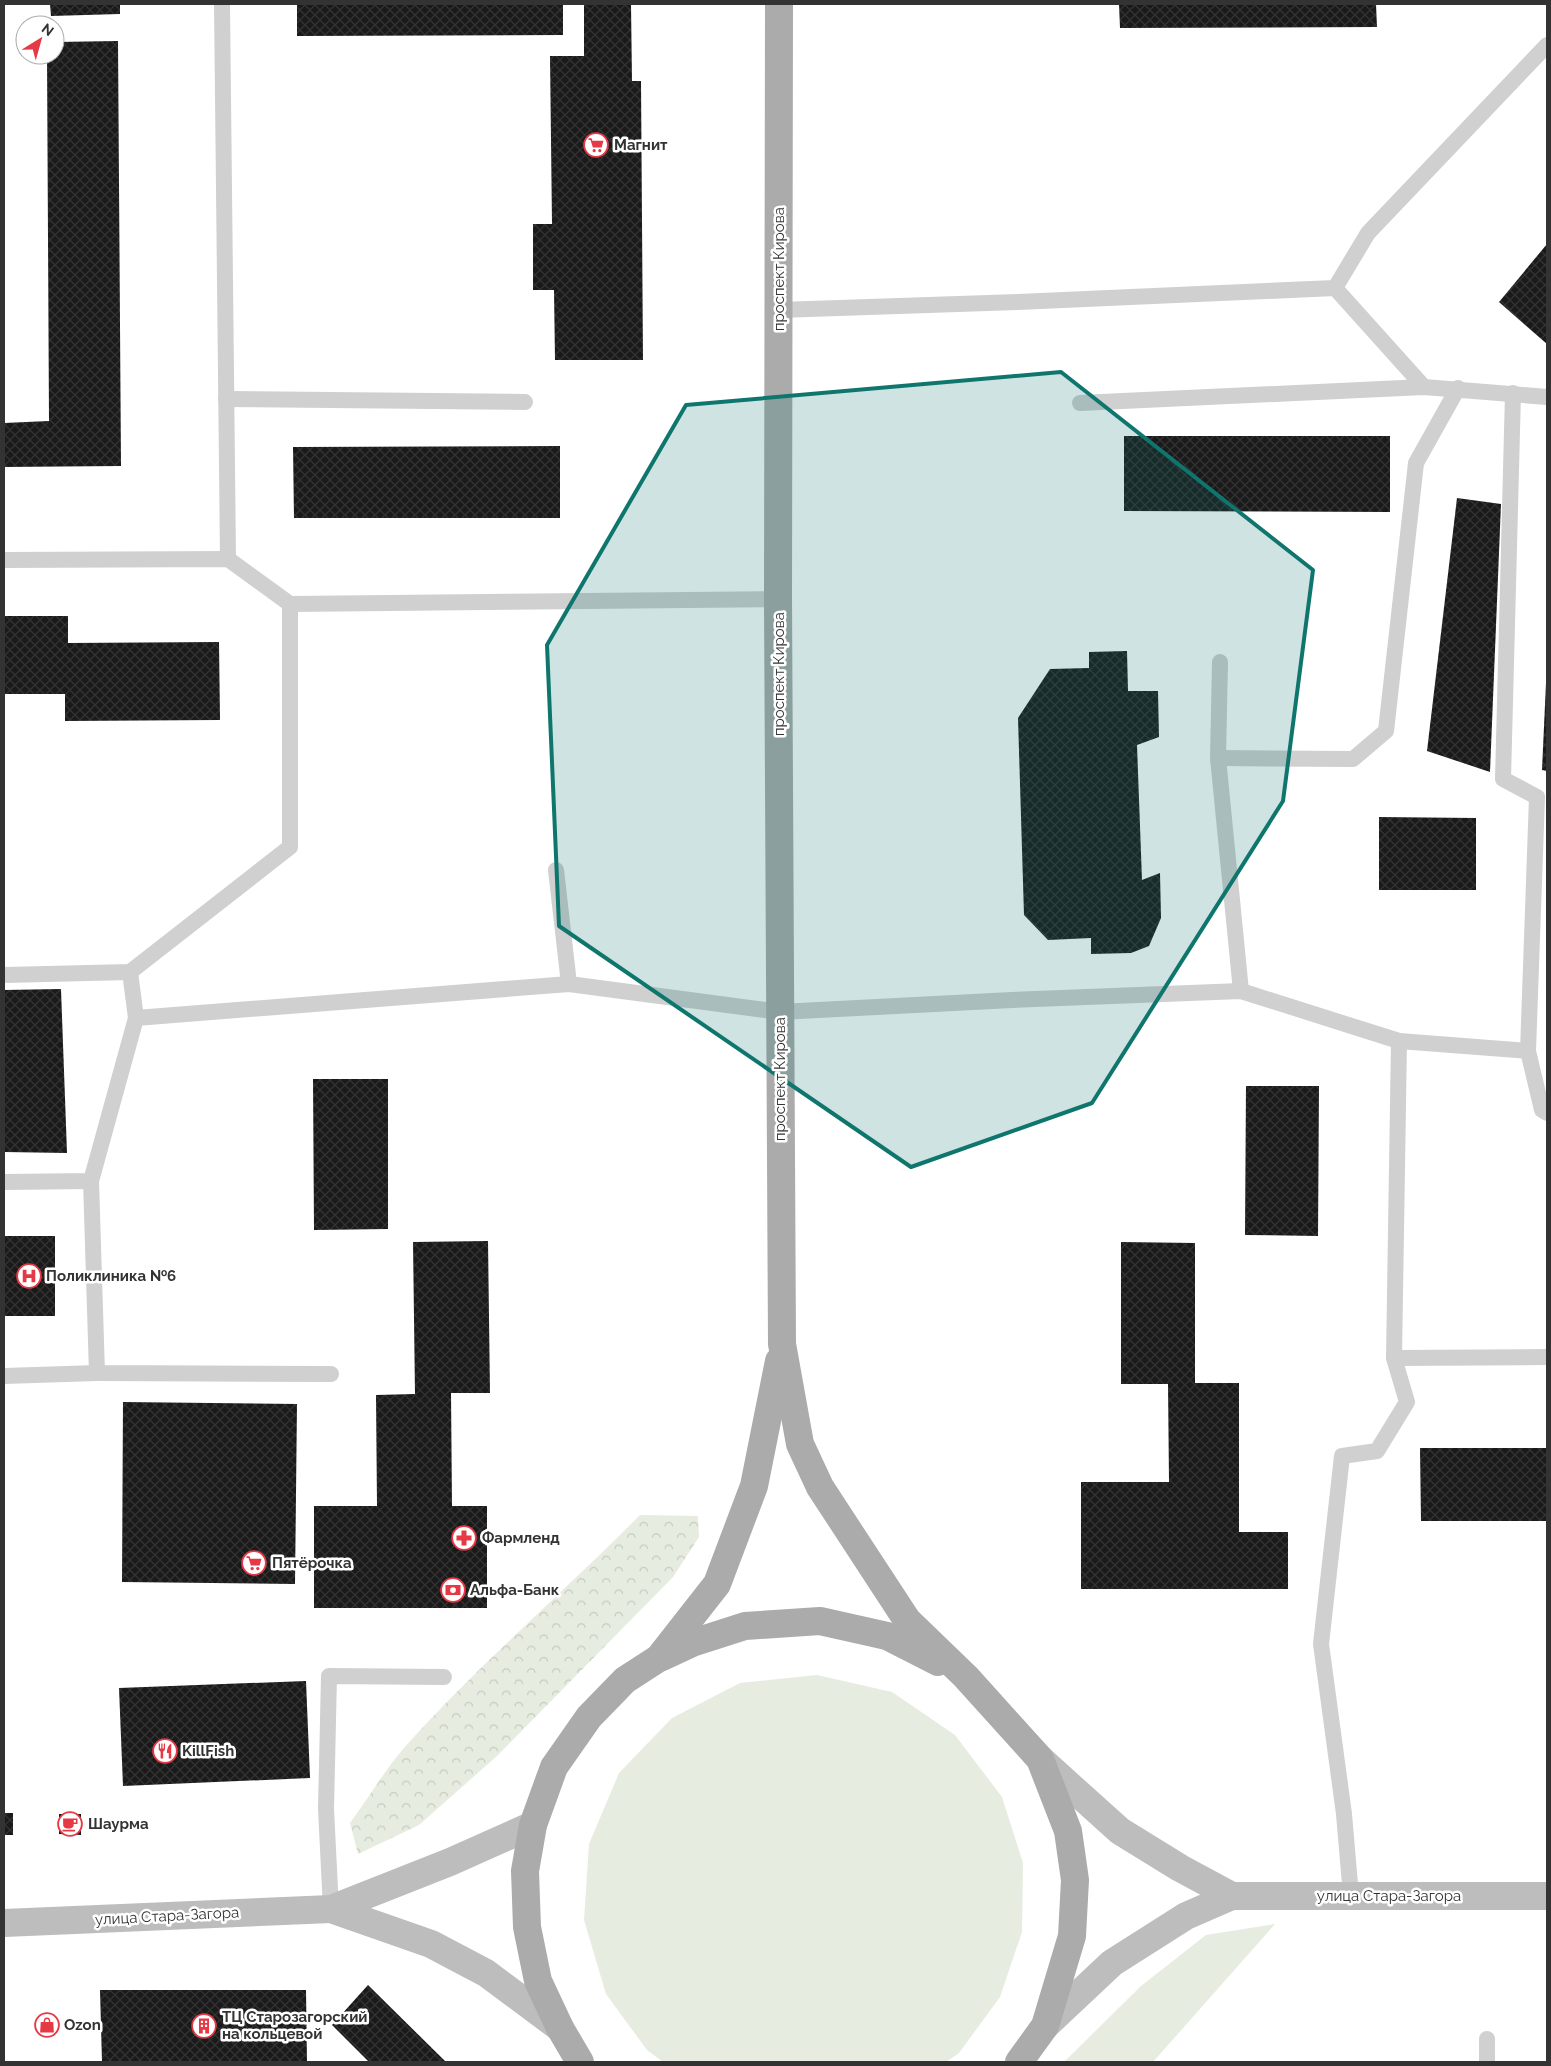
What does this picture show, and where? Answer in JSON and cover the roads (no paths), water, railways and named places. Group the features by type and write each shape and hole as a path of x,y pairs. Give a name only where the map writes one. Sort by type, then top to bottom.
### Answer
{"main road":[{"name":"проспект Кирова","path":"779,4 780,310 778,599 782,1344"},
{"path":"660,1658 717,1584 754,1486 782,1344"},
{"path":"782,1344 800,1444 820,1487 859,1550 907,1620 966,1677 1040,1759 1120,1831 1180,1868 1232,1896"},
{"path":"580,2062 560,2028 538,1981 527,1927 525,1871 532,1825 554,1767 589,1717 625,1680 660,1658 692,1643 745,1626 820,1621 887,1636 966,1677"},
{"path":"1040,1759 1068,1831 1075,1880 1072,1936 1045,2026"},
{"path":"331,1909 450,1862 532,1825"},
{"path":"1019,2062 1045,2026 1112,1963 1186,1916 1232,1896"},
{"name":"улица Стара-Загора","path":"1232,1896 1547,1896"},
{"path":"331,1909 431,1944 486,1973 560,2028"},
{"name":"улица Стара-Загора","path":"4,1923 331,1909"}],"lane":[{"path":"222,4 228,559"},
{"path":"1335,288 1368,233 1547,45"},
{"path":"780,310 1028,302 1335,288"},
{"path":"1335,288 1424,387"},
{"path":"1080,403 1424,387 1458,388 1547,397"},
{"path":"1218,758 1353,759 1386,731 1416,463 1458,388"},
{"path":"1513,393 1503,779 1537,797 1528,1051 1542,1110 1547,1113"},
{"path":"226,400 524,402"},
{"path":"4,560 228,559 290,604 778,599"},
{"path":"4,975 130,972 290,847 290,604"},
{"path":"1220,662 1218,758 1241,991"},
{"path":"556,870 569,984"},
{"path":"97,1373 91,1181 136,1018 130,972"},
{"path":"136,1018 569,984 780,1012 1241,991 1399,1041 1528,1051"},
{"path":"1351,1896 1344,1814 1321,1644 1342,1456 1377,1451 1407,1402 1394,1358 1399,1041"},
{"path":"4,1182 91,1181"},
{"path":"1394,1358 1547,1357"},
{"path":"4,1376 97,1373 331,1374"},
{"path":"331,1909 326,1809 329,1676 444,1677"},
{"path":"1487,2039 1487,2062"}],"place":[{"name":"Магнит","path":"596,145"},
{"name":"Поликлиника №6","path":"29,1276"},
{"name":"Фармленд","path":"464,1538"},
{"name":"Пятёрочка","path":"254,1563"},
{"name":"Альфа-Банк","path":"453,1590"},
{"name":"KillFish","path":"165,1751"},
{"name":"Шаурма","path":"70,1824"},
{"name":"Ozon","path":"47,2025"},
{"name":"ТЦ Старозагорский на кольцевой","path":"204,2026"}]}
